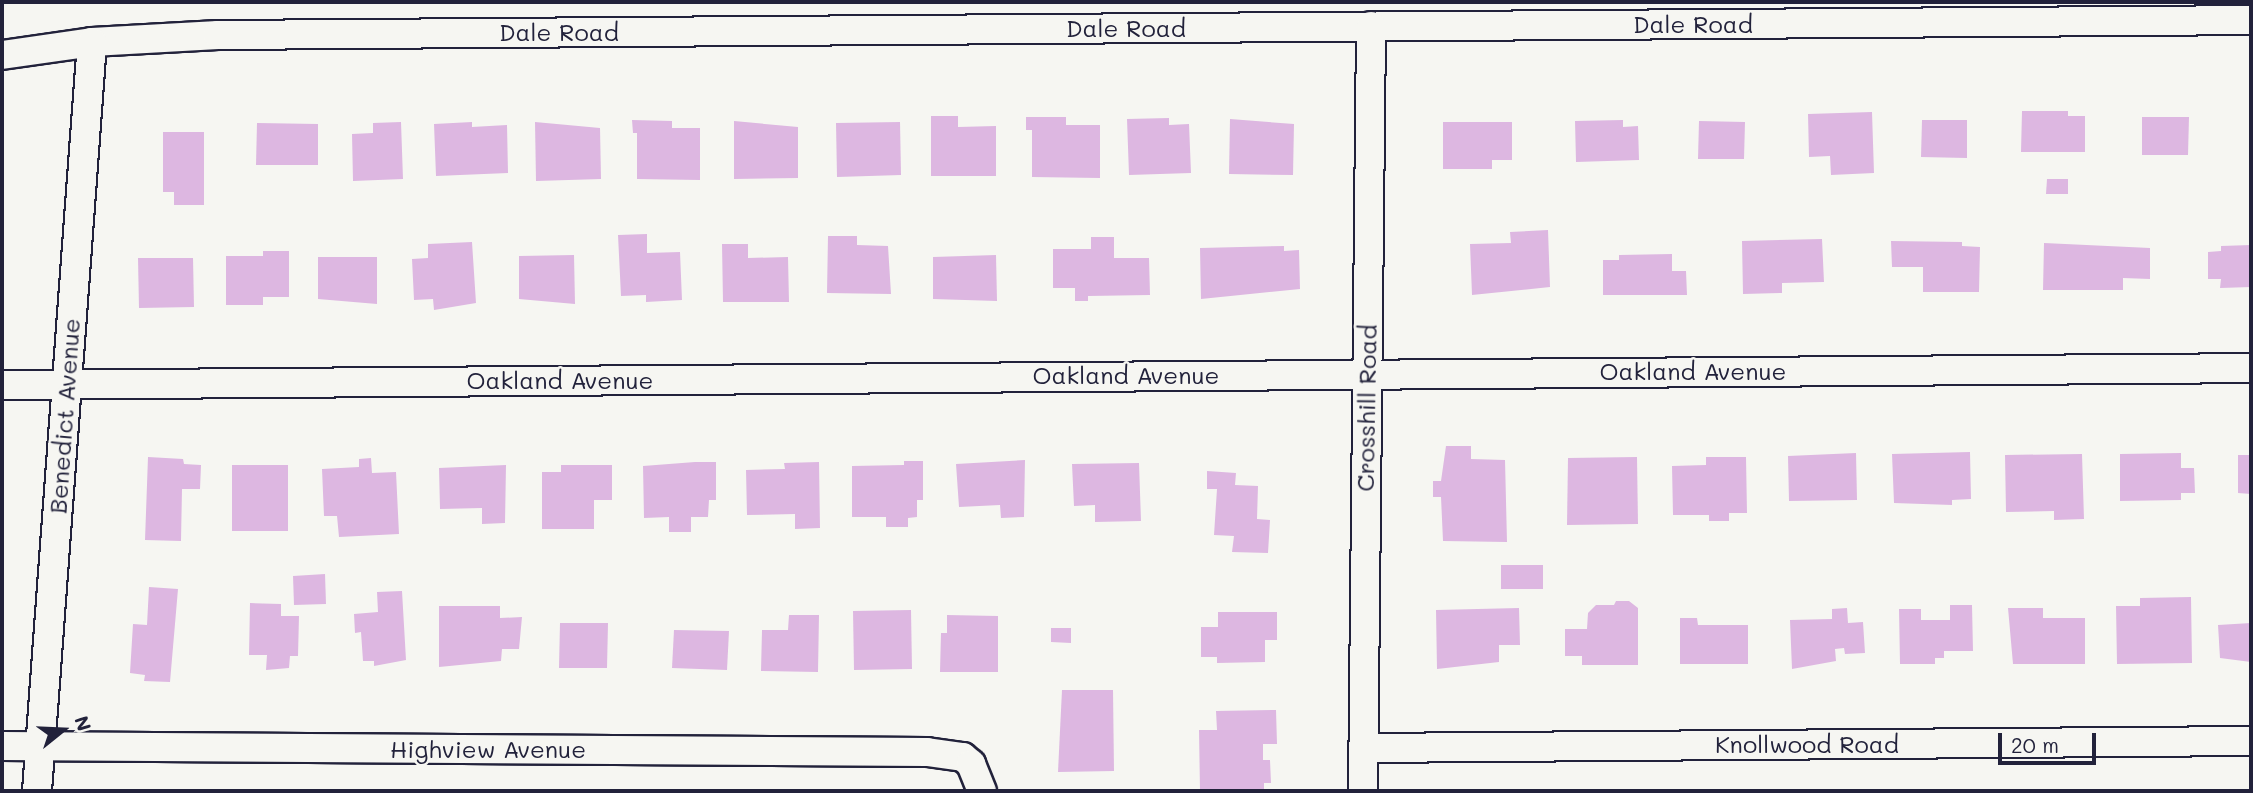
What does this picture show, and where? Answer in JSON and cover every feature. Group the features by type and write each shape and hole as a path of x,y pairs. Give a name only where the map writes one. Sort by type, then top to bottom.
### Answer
{"street":[{"name":"Dale Road","path":"2,55 92,42 218,35 2251,20"},
{"name":"Crosshill Road","path":"1363,791 1371,26"},
{"name":"Benedict Avenue","path":"37,791 92,42"},
{"name":"Oakland Avenue","path":"2,385 2251,368"},
{"name":"Knollwood Road","path":"1363,748 2251,741"},
{"name":"Highview Avenue","path":"2,746 927,752 952,754 971,764 982,791"}],"building":[{"path":"2022,111 2068,111 2068,116 2085,116 2085,152 2021,152"},
{"path":"1872,112 1874,173 1831,175 1830,156 1809,157 1808,114"},
{"path":"931,116 958,116 958,127 996,126 996,176 931,176"},
{"path":"1026,117 1066,117 1066,125 1100,125 1100,178 1032,177 1032,130 1026,130"},
{"path":"2142,117 2189,117 2188,155 2142,155"},
{"path":"1169,118 1169,125 1189,124 1191,173 1129,175 1127,119"},
{"path":"1230,119 1294,124 1293,175 1229,174"},
{"path":"632,120 672,121 672,128 700,128 700,180 637,179 637,133 633,133"},
{"path":"1623,120 1623,127 1638,126 1639,160 1576,162 1575,121"},
{"path":"1922,120 1967,120 1967,158 1921,157"},
{"path":"734,121 798,127 798,178 734,179"},
{"path":"1699,121 1745,122 1744,159 1698,159"},
{"path":"401,122 403,179 353,181 352,134 373,133 373,123"},
{"path":"472,122 472,127 507,125 508,173 436,176 434,124"},
{"path":"535,122 600,128 601,179 536,181"},
{"path":"900,122 901,175 837,177 836,123"},
{"path":"1443,122 1512,122 1512,160 1492,160 1492,169 1443,169"},
{"path":"257,123 318,124 318,165 256,165"},
{"path":"163,132 204,132 204,205 174,205 174,192 163,192"},
{"path":"2047,179 2068,179 2068,194 2046,194"},
{"path":"1548,230 1550,287 1472,295 1470,244 1511,243 1510,232"},
{"path":"647,234 647,253 680,252 682,300 646,302 646,295 621,296 618,235"},
{"path":"828,236 857,236 857,245 888,246 891,294 827,293"},
{"path":"1091,237 1114,237 1114,258 1149,258 1150,295 1088,296 1088,301 1075,301 1075,288 1053,288 1053,249 1091,249"},
{"path":"1822,239 1824,282 1782,283 1782,293 1743,294 1742,241"},
{"path":"1891,241 1962,242 1962,246 1980,247 1979,292 1923,292 1923,267 1892,267"},
{"path":"472,242 476,303 434,310 433,299 414,300 412,259 428,258 428,244"},
{"path":"2044,243 2150,248 2150,279 2123,278 2123,290 2043,290"},
{"path":"722,244 748,244 748,258 788,257 789,302 723,302"},
{"path":"2251,245 2251,287 2220,288 2221,279 2208,279 2208,252 2221,251 2221,246"},
{"path":"1284,246 1284,251 1299,250 1300,289 1201,299 1200,248"},
{"path":"263,251 289,251 289,297 263,297 263,305 226,305 226,256 263,256"},
{"path":"1672,254 1672,271 1686,271 1687,295 1603,295 1603,260 1619,260 1619,255"},
{"path":"574,255 575,304 519,299 519,256"},
{"path":"996,255 997,301 933,299 933,257"},
{"path":"318,257 377,257 377,304 318,299"},
{"path":"138,258 193,258 194,307 139,308"},
{"path":"1446,446 1471,446 1471,459 1505,460 1507,542 1443,541 1441,497 1433,497 1433,481 1441,481"},
{"path":"1970,452 1971,499 1952,500 1952,505 1894,503 1892,454"},
{"path":"1856,453 1857,500 1789,501 1788,456"},
{"path":"2181,453 2181,468 2194,468 2195,493 2181,493 2181,500 2120,501 2120,454"},
{"path":"2082,454 2084,519 2054,520 2054,511 2006,512 2005,455"},
{"path":"2238,455 2251,455 2251,494 2238,493"},
{"path":"148,457 183,459 184,464 201,465 200,489 182,489 181,541 145,540"},
{"path":"1637,457 1638,524 1567,525 1568,458"},
{"path":"1706,457 1746,457 1747,513 1729,513 1729,521 1709,521 1709,515 1673,515 1672,466 1706,465"},
{"path":"371,458 372,473 396,472 399,534 339,537 337,516 324,516 322,469 359,467 359,459"},
{"path":"1025,460 1024,517 1001,518 1000,505 959,507 956,464"},
{"path":"904,461 923,461 923,500 917,500 917,517 908,518 908,527 886,527 886,517 852,517 852,466 904,465"},
{"path":"716,462 716,500 709,500 708,517 691,517 691,532 669,532 669,517 644,518 643,466"},
{"path":"819,462 820,528 795,529 795,514 747,515 746,470 785,469 784,463"},
{"path":"1139,463 1141,521 1095,522 1095,505 1074,506 1072,464"},
{"path":"232,465 288,465 288,531 232,531"},
{"path":"506,465 505,523 482,524 482,508 440,509 439,468"},
{"path":"561,465 612,465 612,500 594,500 594,529 542,529 542,472 561,472"},
{"path":"1207,471 1236,473 1235,485 1258,486 1257,519 1270,520 1268,553 1232,552 1234,536 1214,535 1217,489 1207,489"},
{"path":"1501,565 1543,565 1543,589 1501,589"},
{"path":"325,574 326,604 294,605 293,576"},
{"path":"149,587 178,589 170,682 144,681 145,675 130,673 133,624 147,625"},
{"path":"402,591 406,660 374,666 374,661 363,661 361,632 355,633 354,614 378,612 377,592"},
{"path":"2191,597 2192,663 2117,664 2116,606 2140,606 2140,598"},
{"path":"1616,601 1629,601 1638,608 1638,665 1582,665 1582,656 1565,656 1565,629 1587,629 1588,613 1596,605 1614,605"},
{"path":"250,603 281,604 281,616 299,616 298,656 290,656 289,668 266,670 267,655 249,655"},
{"path":"1950,605 1972,605 1973,651 1944,651 1944,658 1935,658 1935,664 1900,664 1899,609 1921,609 1921,620 1950,620"},
{"path":"439,606 500,606 500,618 522,617 519,649 502,649 501,661 439,667"},
{"path":"1519,608 1520,645 1499,645 1499,662 1437,669 1436,610"},
{"path":"1847,608 1848,623 1863,622 1865,653 1845,654 1844,648 1835,649 1836,661 1792,669 1790,620 1832,619 1832,609"},
{"path":"2008,608 2043,608 2043,618 2085,618 2085,664 2013,664"},
{"path":"911,610 912,669 854,670 853,611"},
{"path":"1218,612 1277,612 1277,640 1265,640 1265,662 1217,663 1217,657 1201,657 1201,627 1218,627"},
{"path":"789,615 819,615 818,672 761,671 762,630 788,630"},
{"path":"947,615 998,616 998,672 940,672 941,633 947,633"},
{"path":"1680,618 1697,618 1698,625 1748,625 1748,664 1680,664"},
{"path":"560,623 608,623 607,668 559,668"},
{"path":"2251,623 2251,662 2220,658 2218,625"},
{"path":"1051,628 1071,628 1071,643 1051,642"},
{"path":"674,630 729,631 727,670 672,668"},
{"path":"1062,690 1113,690 1114,771 1058,772"},
{"path":"1276,710 1277,744 1263,744 1263,760 1270,760 1271,783 1264,783 1264,790 1200,791 1199,730 1217,730 1216,711"}]}
